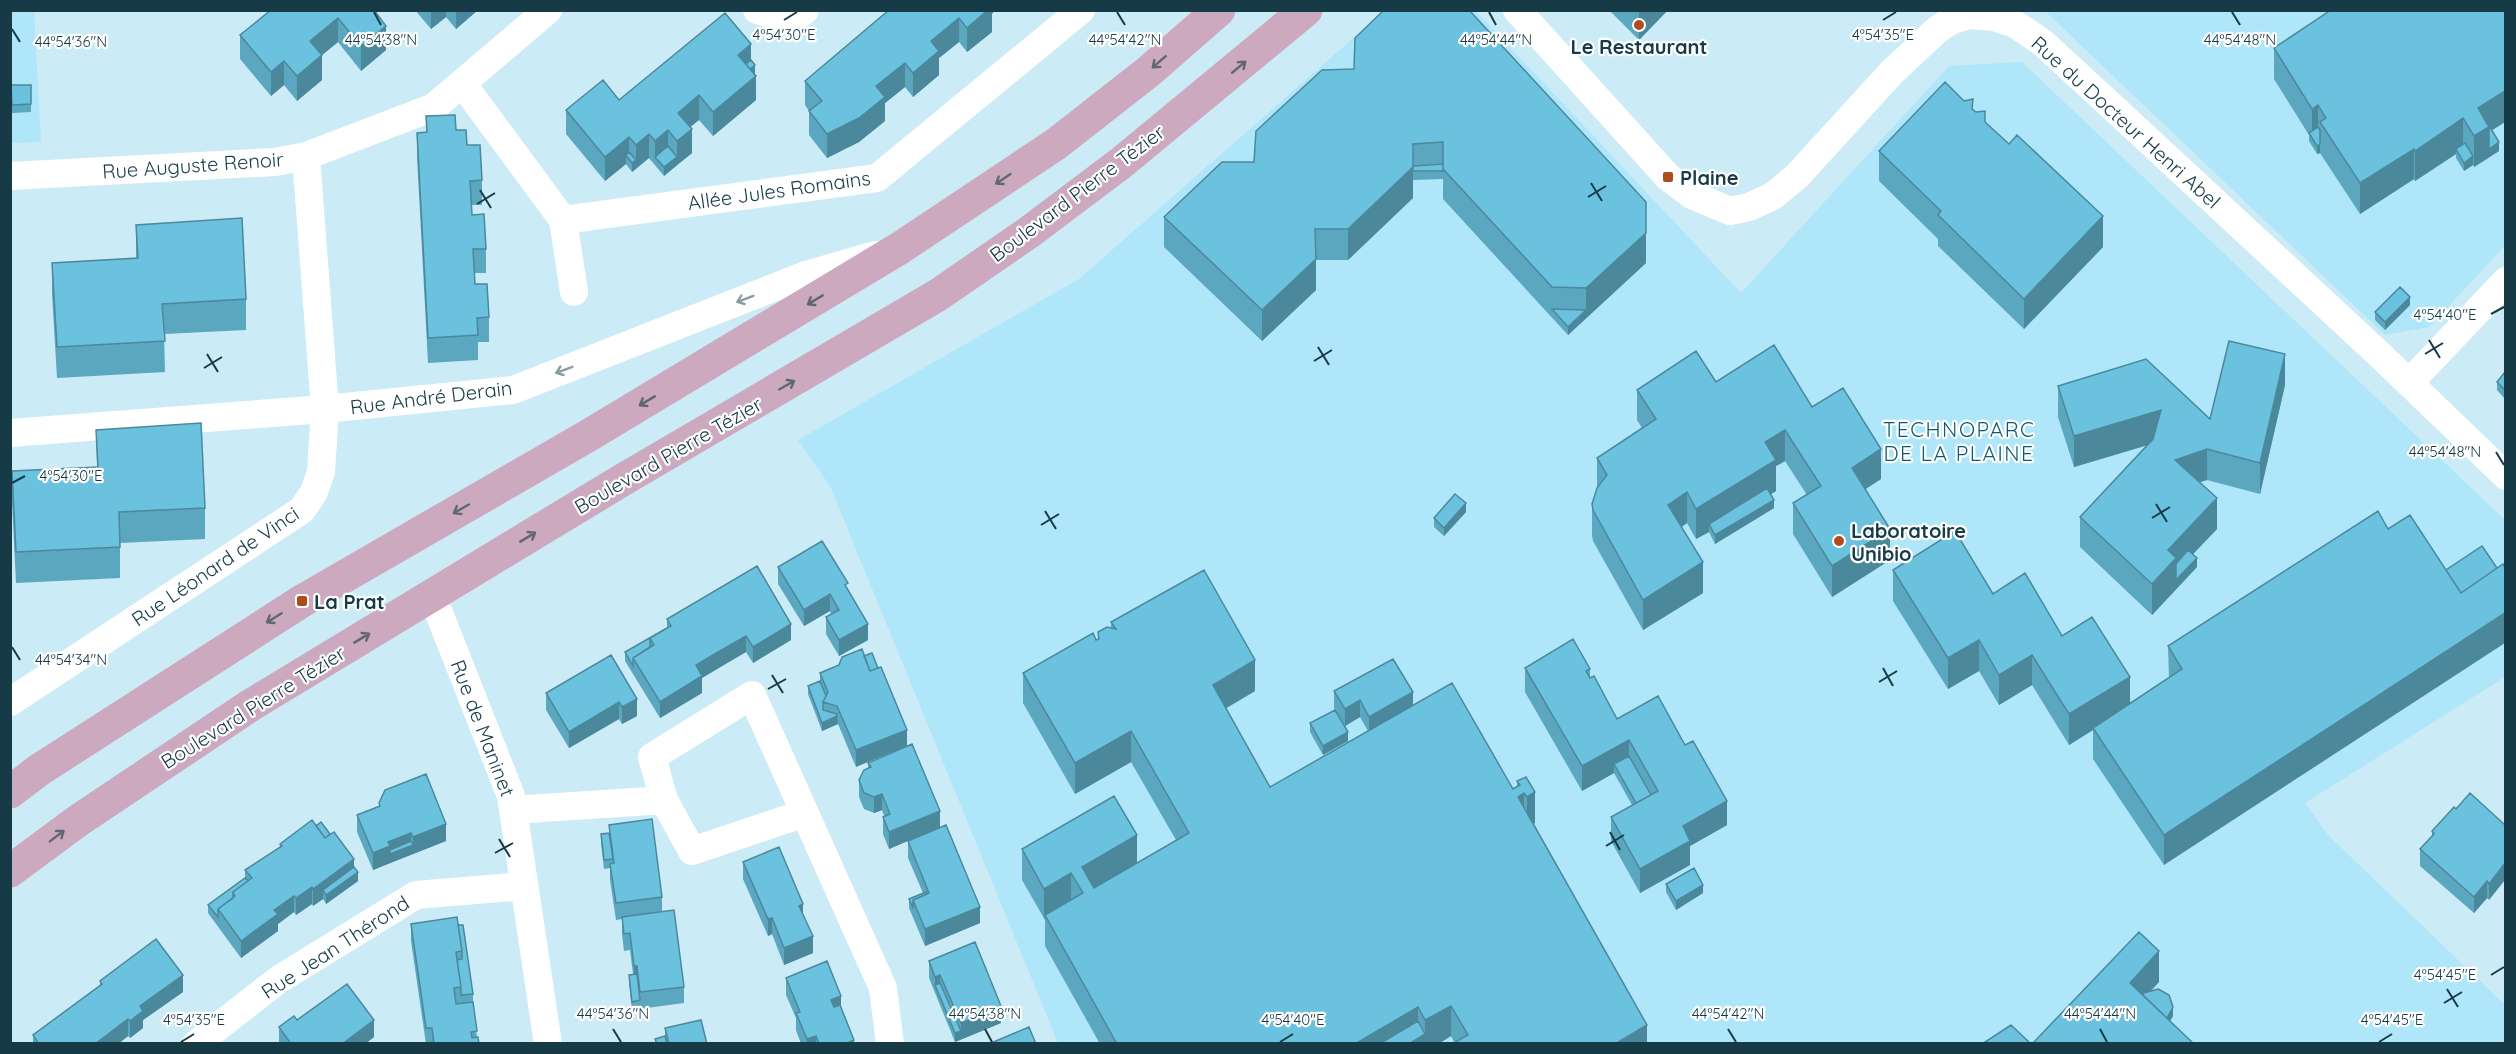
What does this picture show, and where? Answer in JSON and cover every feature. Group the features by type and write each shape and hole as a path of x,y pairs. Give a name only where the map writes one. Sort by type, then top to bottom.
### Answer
{"main road":[{"path":"10,792 39,770 302,601 591,435 900,248 1056,144 1148,72 1219,10"},
{"name":"Boulevard Pierre Tézier","path":"10,871 79,820 251,705 428,597 938,295 1028,233 1121,163 1306,10"}],"street":[{"name":"Rue Auguste Renoir","path":"10,176 275,162 306,156 434,107 548,10"},
{"path":"757,10 791,21 805,10"},
{"name":"Allée Jules Romains","path":"563,220 877,178 1081,10"},
{"name":"Rue du Docteur Henri Abel","path":"1517,10 1668,177 1692,195 1730,211 1749,207 1773,196 1797,176 1892,72 1938,29 1953,20 1976,15 1994,17 2015,24 2043,43 2409,383 2505,476"},
{"path":"462,83 563,220 574,292"},
{"name":"Rue Léonard de Vinci","path":"10,702 302,510 314,492 321,472 325,409 306,156"},
{"name":"Rue André Derain","path":"10,433 325,409 513,390 806,275 900,248"},
{"path":"2409,383 2505,281"},
{"name":"Rue de Maninet","path":"428,597 443,624 511,796 548,1044"},
{"path":"805,813 692,851 664,800 652,757 752,695 805,813 883,988 890,1044"},
{"path":"513,810 664,800"},
{"name":"Rue Jean Thérond","path":"196,1044 278,980 416,895 524,886"}],"shaded area":[{"path":"10,11 34,11 41,142 11,143"},
{"path":"1384,11 1476,11 1741,293 1949,66 2022,62 2505,520 2505,677 2305,803 2328,835 2505,1005 2505,1043 1058,1043 830,486 798,440 1079,279"},
{"path":"2045,11 2505,11 2505,246 2429,327 2385,335"}],"building":[{"path":"271,10 374,10 386,26 361,46 338,18 310,41 322,55 297,76 284,61 271,72 240,35"},
{"path":"889,10 988,10 967,28 959,18 931,41 939,51 913,73 905,63 876,86 885,97 859,118 827,134 809,111 822,101 805,81"},
{"path":"1384,10 1469,10 1646,202 1646,233 1586,288 1552,287 1443,169 1443,142 1413,144 1413,167 1348,229 1315,229 1316,259 1262,310 1164,217 1222,162 1254,162 1256,131 1322,70 1354,69 1355,38"},
{"path":"2331,10 2505,10 2505,91 2478,108 2489,127 2474,136 2463,118 2415,151 2414,149 2360,183 2320,122 2326,118 2318,105 2312,109 2274,48"},
{"path":"725,13 751,44 738,55 756,76 713,112 699,95 678,113 692,129 677,141 668,130 655,141 649,134 636,145 629,137 605,157 566,110 603,80 619,100"},
{"path":"751,60 755,65 750,69 746,64"},
{"path":"1945,82 1964,101 1973,99 1972,109 1976,112 1985,111 1985,122 2009,144 2017,135 2103,216 2024,299 1938,215 1941,211 1879,151"},
{"path":"11,85 31,85 31,104 12,105"},
{"path":"455,115 456,130 466,130 467,145 480,145 482,180 470,181 472,215 484,214 486,249 473,249 475,284 487,284 489,317 477,318 478,335 428,338 417,133 427,132 426,116"},
{"path":"2488,124 2499,142 2489,149 2489,127"},
{"path":"2318,127 2320,144 2317,146 2309,133"},
{"path":"2465,143 2473,156 2464,163 2456,149"},
{"path":"668,146 677,157 664,167 655,157"},
{"path":"629,152 636,160 632,163 626,155"},
{"path":"1443,164 1443,171 1413,171 1413,166"},
{"path":"242,218 246,299 162,304 165,341 57,347 52,263 138,258 136,225"},
{"path":"2400,287 2410,297 2385,322 2375,312"},
{"path":"1552,309 1586,310 1568,327"},
{"path":"2229,341 2285,354 2260,463 2207,449 2175,460 2217,498 2168,550 2176,558 2152,584 2080,517 2153,439 2161,410 2074,436 2058,386 2146,359 2210,419"},
{"path":"1774,345 1812,407 1843,388 1881,449 1852,468 1890,529 1832,566 1793,503 1821,486 1785,430 1765,442 1776,460 1696,509 1687,492 1668,505 1703,562 1643,600 1593,510 1592,504 1597,488 1607,475 1597,458 1656,419 1637,390 1696,351 1716,382"},
{"path":"2505,372 2505,390 2497,382"},
{"path":"201,423 205,508 119,512 120,547 16,552 12,471 98,467 96,430"},
{"path":"1767,488 1774,500 1715,535 1709,524"},
{"path":"1455,494 1466,503 1444,528 1434,518"},
{"path":"2378,511 2388,529 2410,515 2461,593 2503,564 2505,567 2505,613 2164,835 2093,728 2182,669 2168,646"},
{"path":"1955,531 1993,594 2025,573 2062,636 2092,617 2130,677 2069,714 2032,655 1999,675 1979,640 1948,658 1893,570"},
{"path":"822,541 848,583 845,585 868,624 839,640 826,617 839,610 830,594 804,610 778,567"},
{"path":"2482,546 2497,568 2461,593 2446,570"},
{"path":"2188,550 2197,558 2176,580 2176,564"},
{"path":"757,566 791,624 753,647 746,636 696,665 702,676 660,702 633,658 654,645 650,638 671,626 667,619"},
{"path":"1204,570 1255,660 1213,685 1270,787 1452,683 1513,789 1520,785 1517,781 1526,777 1535,792 1527,797 1524,793 1518,797 1647,1025 1615,1044 1452,1044 1468,1035 1451,1006 1425,1020 1418,1007 1355,1044 1117,1044 1045,915 1083,893 1071,873 1044,889 1022,849 1114,796 1137,835 1082,867 1094,888 1189,833 1131,731 1075,763 1023,673 1093,633 1096,640 1099,639 1098,632 1107,627 1116,629 1111,622"},
{"path":"667,628 650,638 650,647 633,658 633,666 625,652"},
{"path":"1573,639 1590,669 1586,671 1590,678 1594,676 1617,719 1658,696 1685,745 1693,741 1727,801 1683,826 1690,841 1640,869 1611,817 1658,791 1629,740 1582,766 1525,668"},
{"path":"862,649 870,671 881,667 907,730 856,750 837,706 823,702 828,692 820,673 839,665 842,657"},
{"path":"872,653 878,668 870,671 864,656"},
{"path":"611,655 637,699 622,707 619,702 569,732 546,693"},
{"path":"1393,659 1413,692 1369,717 1360,700 1345,709 1334,691"},
{"path":"820,681 826,696 823,710 837,714 822,723 808,686"},
{"path":"1335,710 1348,732 1323,746 1310,723"},
{"path":"912,744 940,811 889,832 883,817 890,814 882,794 874,797 864,793 859,780 864,770 871,767 868,763"},
{"path":"1629,756 1651,795 1636,803 1614,764"},
{"path":"426,774 446,824 413,837 411,833 388,842 390,846 373,853 357,815 380,806 379,803 385,790"},
{"path":"2470,793 2505,825 2505,863 2489,884 2487,881 2474,897 2420,849 2434,834 2432,831"},
{"path":"652,819 662,897 616,903 610,864 614,863 609,825"},
{"path":"312,820 325,838 334,832 354,859 313,889 312,887 296,898 294,896 274,910 278,914 241,941 218,909 235,896 233,892 252,878 245,870 282,846 280,844"},
{"path":"321,822 330,834 325,838 316,826"},
{"path":"946,825 980,907 925,929 913,900 929,893 908,841"},
{"path":"609,833 613,859 604,860 601,834"},
{"path":"411,841 413,845 390,854 390,850"},
{"path":"779,847 803,904 799,906 813,936 784,948 772,918 768,919 743,862"},
{"path":"354,867 358,872 326,895 323,890"},
{"path":"1694,868 1703,885 1676,901 1666,884"},
{"path":"245,878 248,881 233,892 233,898 218,909 218,917 208,905"},
{"path":"926,892 927,894 913,900 913,908 909,899"},
{"path":"674,910 684,987 640,992 630,933 624,934 622,917"},
{"path":"457,917 462,951 456,952 461,987 454,988 456,1004 473,1002 477,1031 471,1032 472,1038 478,1037 479,1044 434,1044 432,1028 426,1028 411,924"},
{"path":"458,925 463,925 473,994 461,995 457,960 462,959 462,951"},
{"path":"2139,932 2159,951 2130,983 2194,1044 2032,1044"},
{"path":"156,939 183,975 140,1006 143,1011 130,1021 128,1019 95,1044 39,1044 33,1035 102,984 100,981"},
{"path":"975,942 1001,1006 961,1023 940,975 935,977 929,961"},
{"path":"827,961 841,996 831,1000 834,1007 840,1005 854,1040 845,1044 819,1044 816,1036 807,1039 796,1013 800,1012 786,978"},
{"path":"637,974 640,1000 632,1002 629,975"},
{"path":"940,983 961,1031 955,1033 935,985"},
{"path":"347,984 374,1020 342,1044 291,1044 279,1027 294,1016 297,1020"},
{"path":"2158,989 2169,995 2173,1007 2167,1018 2143,995"},
{"path":"701,1020 707,1044 669,1044 665,1028"},
{"path":"1418,1021 1425,1034 1409,1044 1379,1044"},
{"path":"2011,1025 2031,1044 1982,1044"},
{"path":"1029,1027 1036,1044 991,1043"},
{"path":"665,1036 667,1044 657,1044 655,1039"}],"place":[{"name":"Le Restaurant","path":"1639,25"},
{"name":"Plaine","path":"1668,177"},
{"name":"Laboratoire Unibio","path":"1839,541"},
{"name":"La Prat","path":"302,601"}],"district":[{"name":"TECHNOPARC DE LA PLAINE","path":"1959,441"}]}
